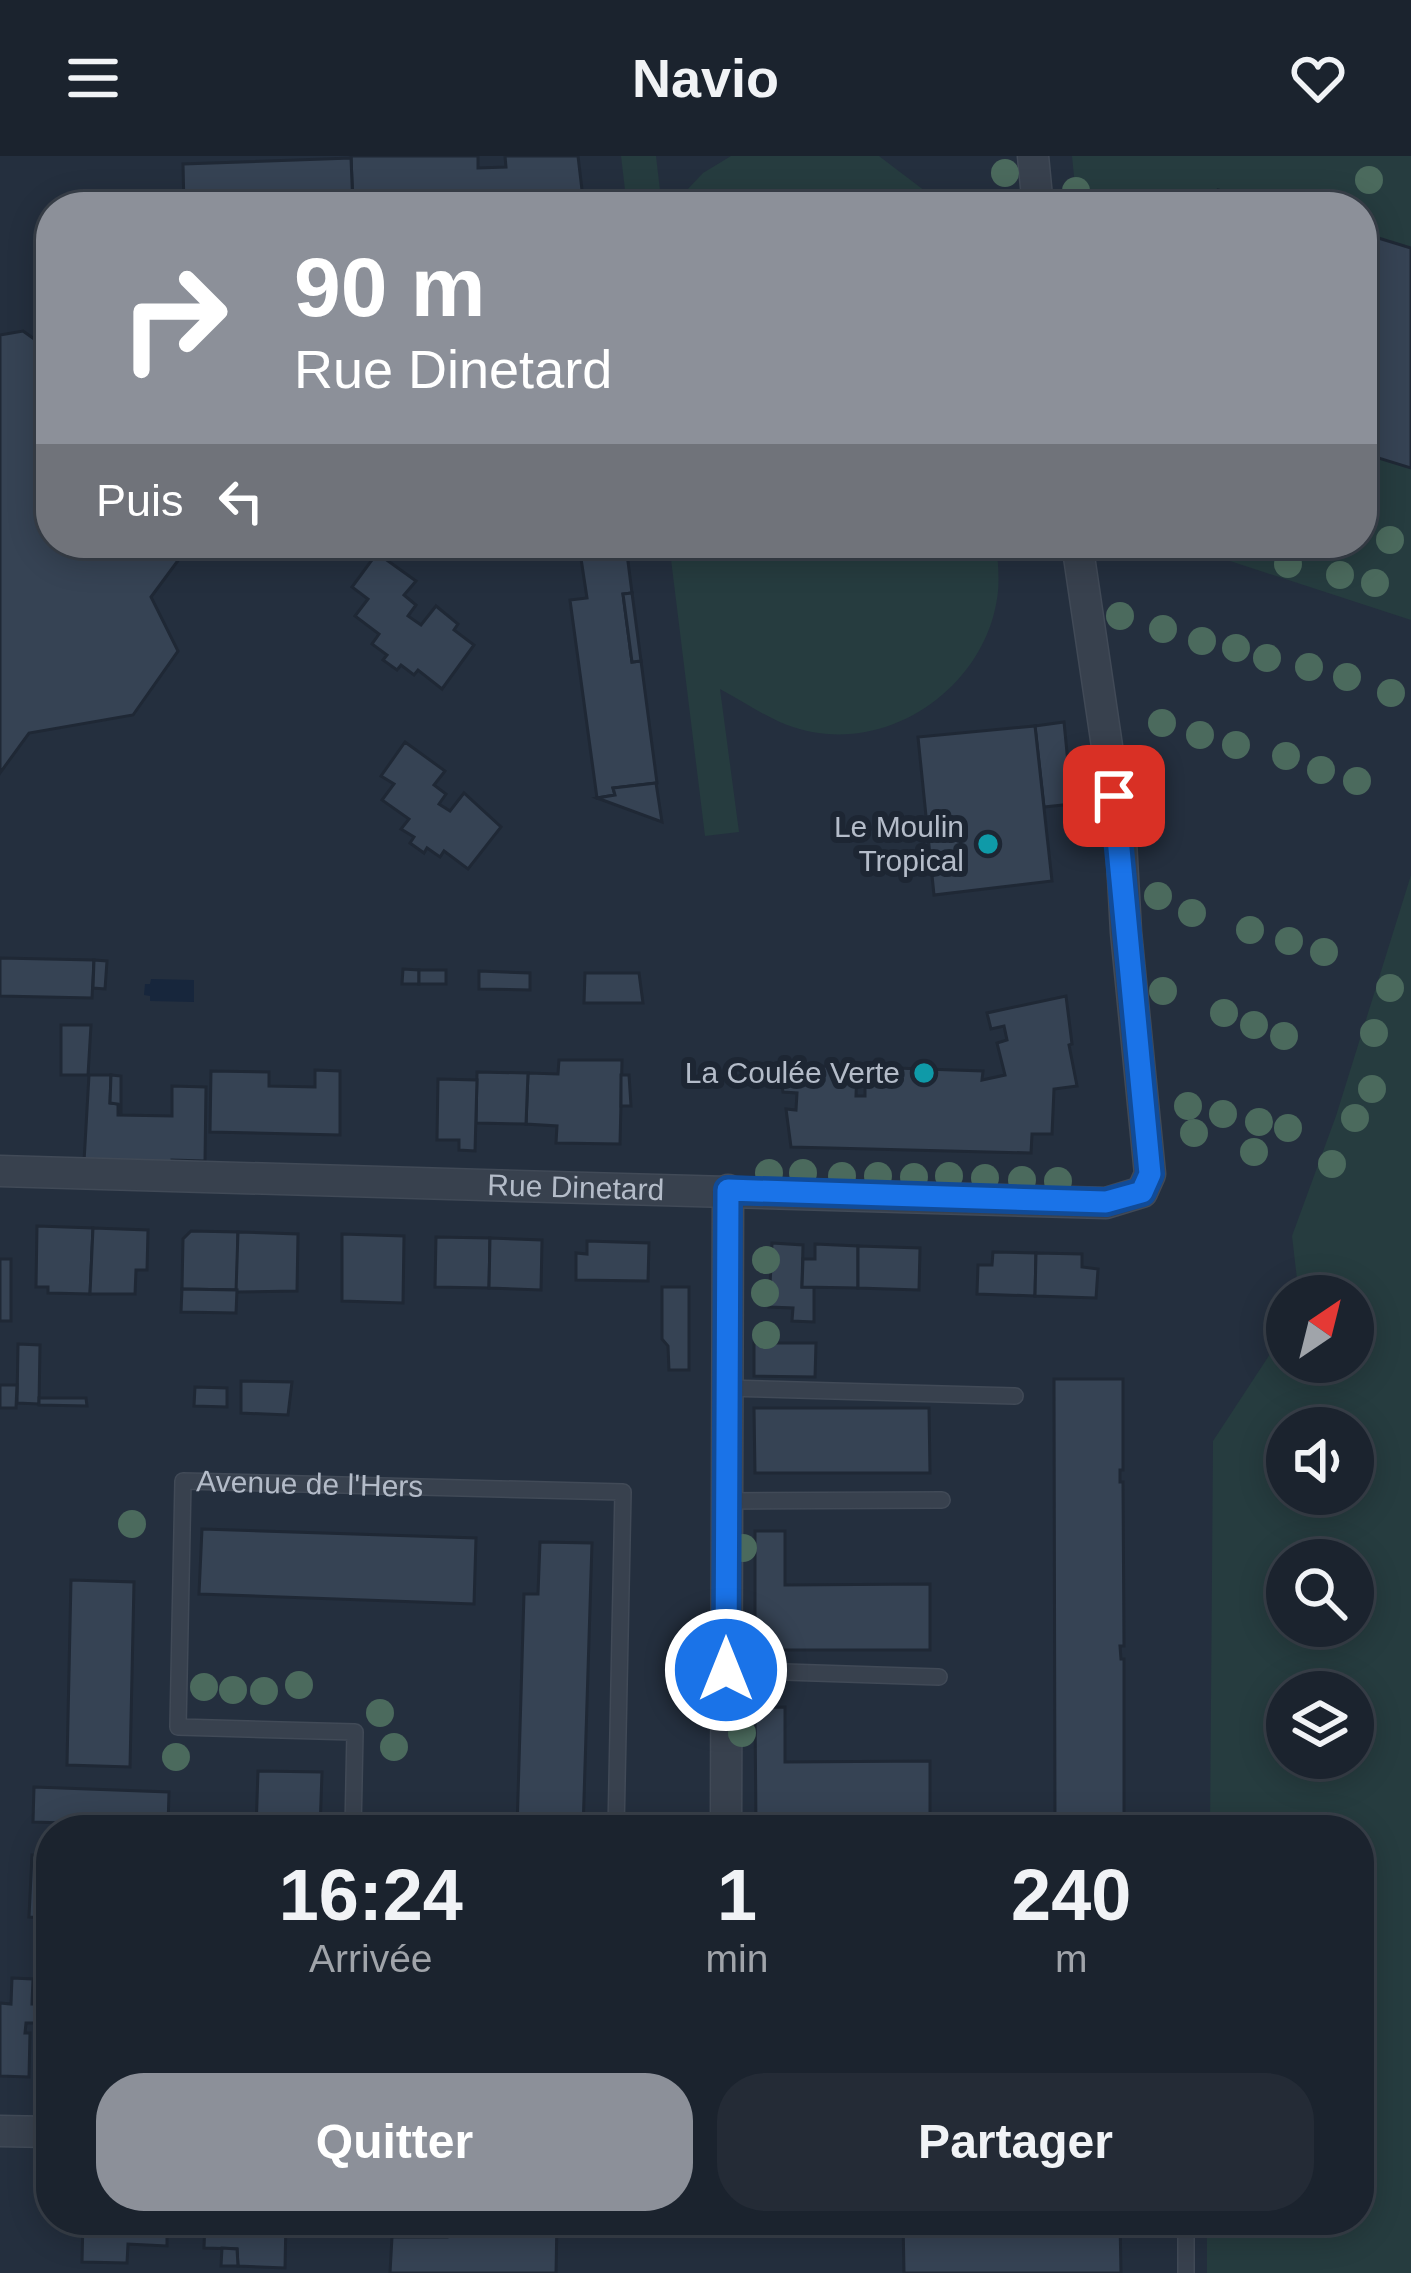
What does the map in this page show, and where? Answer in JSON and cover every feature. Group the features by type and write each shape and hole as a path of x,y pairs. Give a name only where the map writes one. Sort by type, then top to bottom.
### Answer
{"street":[{"path":"1033,156 1037,192"},
{"name":"Rue Dinetard","path":"0,1171 1106,1202 1142,1192 1150,1174 1121,841 1079,558"},
{"path":"726,1815 728,1190"},
{"path":"0,2132 36,2132"}],"lane":[{"path":"725,1388 1015,1396"},
{"name":"Avenue de l'Hers","path":"353,1815 356,1732 178,1726 183,1480 623,1492 616,1815"},
{"path":"725,1501 942,1500"},
{"path":"726,1670 939,1677"},
{"path":"1186,2235 1186,2273"}],"green space":[{"path":"621,156 656,156 660,192 625,192"},
{"path":"731,156 879,156 926,192 685,192 703,173"},
{"path":"1072,156 1411,156 1411,620 1221,558 1377,558 1377,192 1076,192"},
{"path":"671,558 997,558 997,599 975,658 955,683 904,719 875,730 812,732 775,720 720,689 739,832 705,836"},
{"path":"1411,875 1411,2273 1207,2273 1207,2235 1374,2235 1374,1815 1210,1815 1213,1441 1266,1360 1266,1383 1374,1383 1374,1275 1297,1275 1292,1236 1336,1116"}],"water":[{"path":"151,979 194,980 194,1002 150,1001 144,995"}],"building":[{"path":"351,156 478,156 478,168 506,167 505,156 578,156 582,192 352,192"},
{"path":"351,158 352,192 184,192 183,164"},
{"path":"1377,238 1411,248 1411,468 1377,458"},
{"path":"23,331 36,340 36,558 180,558 151,597 178,651 133,715 29,733 0,773 0,335"},
{"path":"373,558 384,558 416,581 404,595 416,605 408,616 421,625 436,606 458,624 454,630 474,645 442,689 418,670 414,675 383,660 387,655 372,644 379,634 355,616 368,599 352,587"},
{"path":"581,558 628,558 632,593 623,594 632,662 641,661 657,783 613,788 615,795 597,798 570,600 587,598"},
{"path":"632,593 641,661 632,662 623,594"},
{"path":"1064,722 1072,804 1044,807 1035,726"},
{"name":"Le Moulin Tropical","path":"1035,726 1052,881 934,895 918,737"},
{"path":"405,742 445,771 434,785 446,794 439,804 450,811 464,793 501,827 468,869 444,851 440,857 410,843 414,837 401,829 409,819 382,800 394,784 381,776"},
{"path":"656,783 662,822 597,798 615,795 613,788"},
{"path":"0,958 94,960 92,998 0,996"},
{"path":"94,960 107,961 105,989 93,988"},
{"path":"403,969 419,970 419,984 402,984"},
{"path":"419,970 446,970 446,984 419,984"},
{"path":"479,971 530,973 530,990 479,989"},
{"path":"585,973 639,973 643,1003 584,1003"},
{"name":"La Coulée Verte","path":"1066,996 1077,1086 1054,1089 1052,1134 1032,1134 1031,1153 791,1147 786,1109 796,1110 797,1093 783,1092 779,1065 857,1067 856,1096 865,1096 865,1067 983,1071 982,1080 1005,1075 997,1043 1007,1040 1004,1026 991,1029 987,1013"},
{"path":"61,1025 91,1025 88,1075 61,1075"},
{"path":"559,1060 622,1060 620,1144 556,1143 557,1126 526,1124 528,1073 558,1074"},
{"path":"315,1070 340,1071 340,1135 210,1132 211,1071 269,1072 269,1086 315,1087"},
{"path":"477,1072 528,1073 526,1124 476,1123"},
{"path":"89,1075 111,1075 110,1103 118,1104 118,1115 172,1116 172,1086 206,1087 205,1161 172,1160 172,1165 84,1162"},
{"path":"111,1075 121,1076 121,1115 118,1104 110,1103"},
{"path":"621,1075 629,1075 631,1106 621,1106"},
{"path":"438,1079 477,1080 475,1151 459,1150 459,1140 437,1140"},
{"path":"37,1226 93,1228 90,1294 48,1293 48,1287 36,1287"},
{"path":"93,1228 148,1230 147,1270 136,1270 135,1294 90,1294"},
{"path":"191,1231 238,1232 237,1290 182,1289 183,1239"},
{"path":"238,1232 298,1234 297,1291 236,1292"},
{"path":"342,1234 404,1236 403,1303 342,1301"},
{"path":"436,1237 490,1238 489,1288 435,1287"},
{"path":"490,1238 542,1240 541,1290 489,1288"},
{"path":"587,1241 649,1243 648,1281 576,1280 576,1253 587,1254"},
{"path":"772,1243 803,1245 802,1287 814,1287 814,1322 792,1321 793,1308 769,1307"},
{"path":"815,1244 858,1246 858,1288 802,1287 803,1259 815,1259"},
{"path":"858,1246 920,1248 919,1290 858,1288"},
{"path":"993,1252 1036,1253 1035,1296 977,1294 978,1265 992,1265"},
{"path":"1036,1253 1082,1254 1082,1267 1098,1269 1096,1298 1035,1296"},
{"path":"0,1259 11,1259 11,1321 0,1321"},
{"path":"662,1287 689,1287 689,1370 669,1370 668,1346 662,1339"},
{"path":"182,1289 237,1290 236,1313 181,1312"},
{"path":"754,1343 816,1343 815,1377 754,1376"},
{"path":"18,1344 40,1345 39,1404 17,1403"},
{"path":"1054,1379 1123,1379 1124,1646 1120,1646 1124,1659 1124,1815 1055,1815"},
{"path":"241,1381 292,1382 288,1415 241,1413"},
{"path":"0,1385 17,1385 16,1408 0,1408"},
{"path":"195,1387 227,1388 227,1407 194,1406"},
{"path":"39,1398 86,1398 87,1406 39,1405"},
{"path":"754,1408 929,1408 930,1473 755,1473"},
{"path":"202,1529 476,1538 474,1604 199,1594"},
{"path":"755,1531 785,1531 785,1585 930,1584 930,1650 755,1650"},
{"path":"540,1542 592,1543 583,1815 517,1815 524,1594 538,1594"},
{"path":"71,1580 134,1582 130,1767 67,1765"},
{"path":"785,1707 785,1762 930,1761 930,1815 756,1815 755,1708"},
{"path":"258,1771 322,1772 321,1815 257,1815"},
{"path":"34,1787 169,1792 168,1815 36,1815 33,1822"},
{"path":"32,1855 36,1855 36,1917 29,1917"},
{"path":"12,1978 33,1979 36,2023 26,2023 25,2033 30,2033 29,2077 0,2076 0,2003 11,2004"},
{"path":"83,2235 167,2235 167,2246 128,2244 127,2263 82,2262"},
{"path":"204,2235 286,2235 285,2268 238,2266 237,2249 204,2248"},
{"path":"557,2235 556,2273 390,2273 392,2237"},
{"path":"903,2235 1120,2235 1121,2273 904,2273"},
{"path":"222,2248 237,2249 238,2266 221,2266"}],"place":[{"name":"Le Moulin Tropical","path":"988,844"},
{"name":"La Coulée Verte","path":"924,1073"}],"route":[{"path":"726,1670 728,1190 1106,1202 1142,1192 1150,1174 1114,796"}]}
